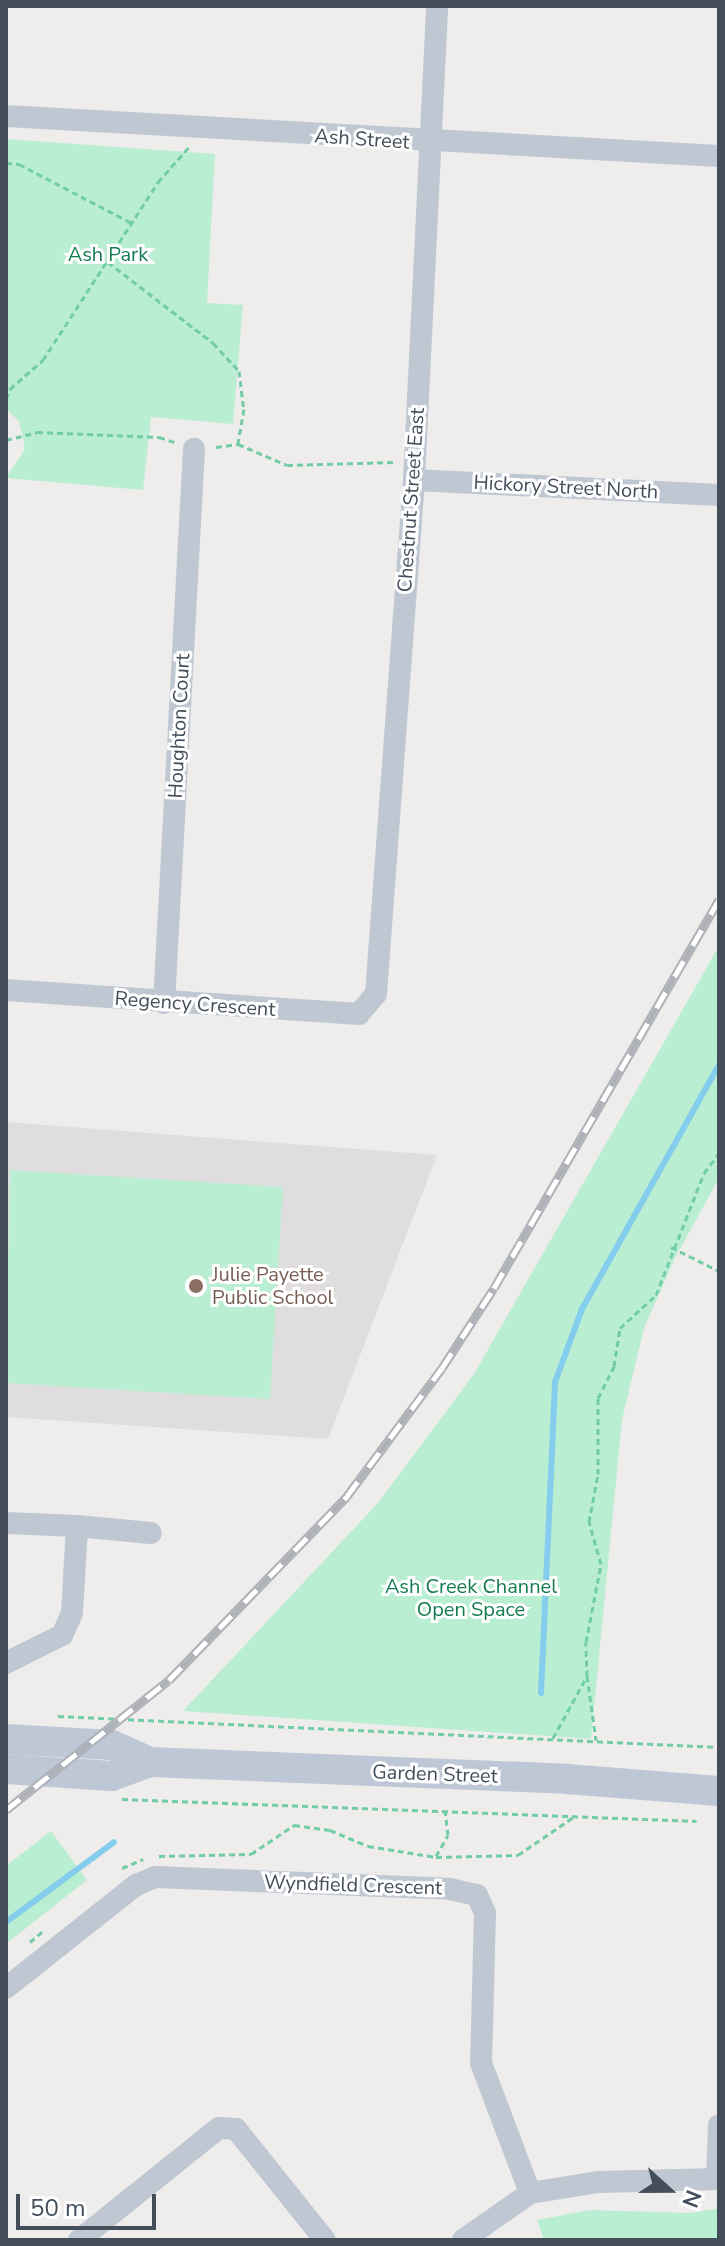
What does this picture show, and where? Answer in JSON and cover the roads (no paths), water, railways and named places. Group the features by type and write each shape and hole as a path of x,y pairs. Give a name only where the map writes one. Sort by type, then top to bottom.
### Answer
{"street":[{"name":"Chestnut Street East","path":"376,994 414,480 437,6"},
{"name":"Ash Street","path":"6,116 432,144 719,156"},
{"name":"Houghton Court","path":"164,1003 194,449"},
{"name":"Hickory Street North","path":"414,480 719,495"},
{"name":"Regency Crescent","path":"6,990 359,1014 376,994"},
{"path":"6,1523 151,1533"},
{"path":"6,1663 62,1635 72,1613 77,1526"},
{"name":"Garden Street","path":"6,1739 112,1745 150,1762 567,1779 719,1791"},
{"name":"Garden Street","path":"6,1769 112,1776 150,1762"},
{"name":"Wyndfield Crescent","path":"6,1988 136,1885 156,1877 450,1889 477,1895 485,1913 481,2063 530,2193"},
{"path":"463,2240 530,2193 599,2182 718,2179 719,2125"},
{"path":"79,2240 219,2128 236,2129 325,2240"}],"waterway":[{"path":"541,1693 555,1382 582,1309 719,1065"},
{"path":"6,1922 114,1842"}],"railway":[{"path":"6,1810 169,1680 347,1496 442,1368 494,1288 719,900"}],"place":[{"name":"Julie Payette Public School","path":"196,1286"}],"park label":[{"name":"Ash Park","path":"108,254"},
{"name":"Ash Creek Channel Open Space","path":"471,1598"}]}
